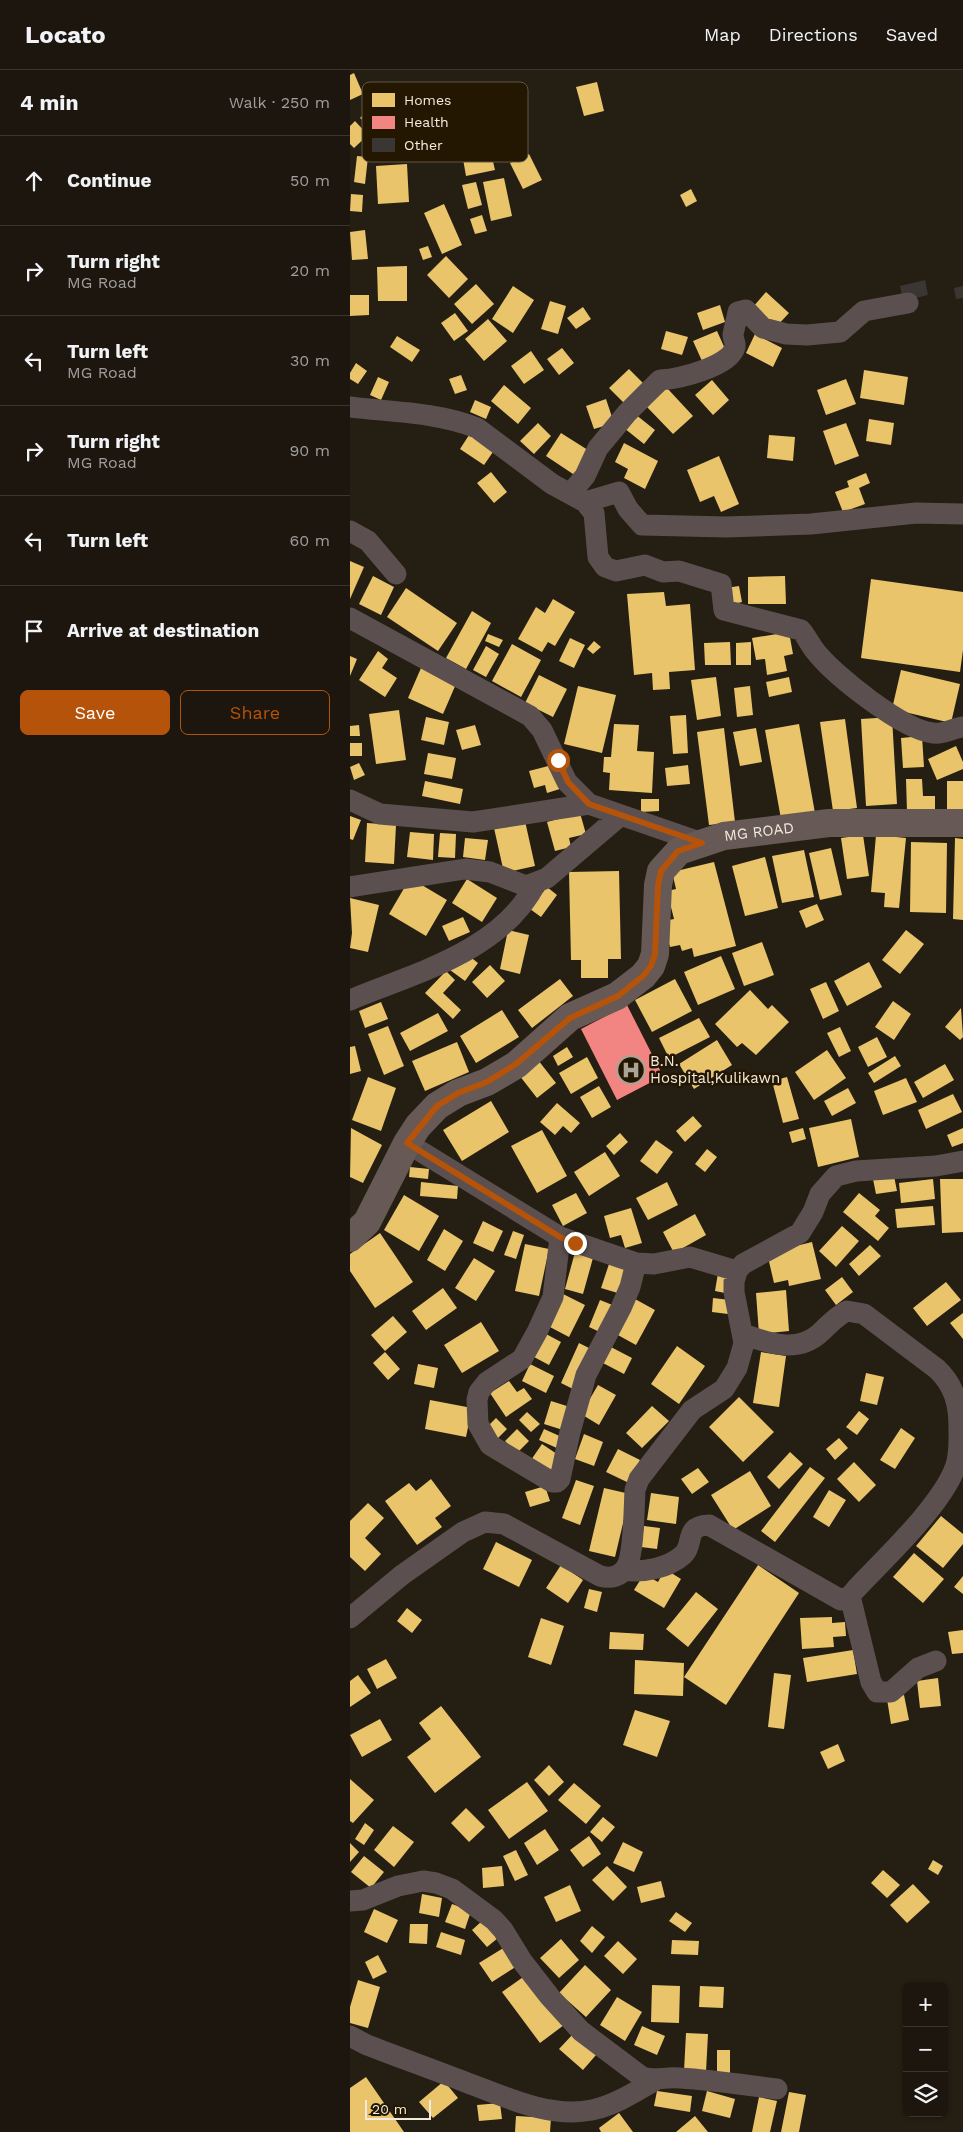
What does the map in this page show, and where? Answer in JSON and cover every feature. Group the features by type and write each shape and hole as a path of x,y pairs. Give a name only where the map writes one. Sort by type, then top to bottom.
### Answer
{"main road":[{"name":"MG ROAD","path":"350,1238 367,1222 407,1143 437,1106 458,1093 487,1082 516,1064 570,1018 618,996 643,976 651,966 655,954 658,885 661,871 678,851 724,836 829,823 963,823"}],"street":[{"path":"578,498 585,476 598,448 626,413 660,380 681,378 730,356 735,346 733,335 738,312 746,310 763,328 786,334 807,335 840,332 864,312 908,303"},
{"path":"350,407 420,415 465,423 489,436 529,468 578,498 594,513 598,557 605,567 616,571 645,565 663,572 679,571 721,584 724,610 801,630 816,652 828,665 895,717 930,733 940,733 963,726"},
{"path":"578,498 619,492 628,509 642,525 726,527 811,524 916,512 963,514"},
{"path":"350,531 368,541 396,574"},
{"path":"350,618 501,698 530,716 542,730 568,782 589,804 702,843"},
{"path":"350,800 380,814 474,822 589,804"},
{"path":"350,887 466,869 490,872 521,886 536,883 547,878 621,815"},
{"path":"350,1000 453,957 485,939 518,911 536,883"},
{"path":"407,1143 560,1237 636,1263 654,1264 690,1257 737,1271"},
{"path":"350,1618 439,1548 463,1532 485,1522 504,1524 600,1576 615,1577 624,1570 629,1557 635,1490 639,1479 692,1410 724,1389 742,1356 743,1334 734,1292 737,1271 754,1256 800,1233 813,1212 820,1194 836,1176 856,1171 936,1166 963,1161"},
{"path":"560,1237 555,1290 537,1332 522,1359 487,1382 478,1392 477,1400 478,1424 490,1445 552,1482 557,1482 560,1479 570,1432 586,1375 621,1308 630,1287 636,1263"},
{"path":"624,1570 643,1572 660,1567 677,1558 685,1553 694,1530 698,1527 709,1525 839,1600 850,1596 930,1508 948,1485 956,1467 959,1449 959,1420 953,1390 946,1378 937,1369 858,1311 841,1314 807,1342 793,1346 779,1345 743,1334"},
{"path":"850,1596 871,1682 876,1692 891,1692 918,1668 936,1661"},
{"path":"350,1901 363,1900 398,1886 423,1881 436,1883 452,1890 494,1920 550,1996 581,2030 627,2067 642,2077 654,2081"},
{"path":"350,2036 367,2046 512,2099 552,2110 570,2112 592,2110 615,2103 654,2081 668,2077 777,2089"}],"building: Homes":[{"path":"354,73 362,94 350,100 350,75"},
{"path":"597,82 604,111 584,116 576,87"},
{"path":"355,121 362,129 362,141 354,148 350,144 350,126"},
{"path":"528,154 542,180 523,189 510,163 528,162"},
{"path":"357,156 362,156 362,162 367,162 365,184 354,182"},
{"path":"464,162 493,162 495,170 466,176"},
{"path":"407,164 409,202 378,204 376,166"},
{"path":"504,178 512,216 491,221 483,182"},
{"path":"476,182 482,205 468,209 462,185"},
{"path":"691,189 697,201 686,207 680,195"},
{"path":"351,194 363,195 362,212 350,211"},
{"path":"444,204 462,245 442,254 424,213"},
{"path":"482,215 487,231 475,234 470,219"},
{"path":"365,230 368,259 352,260 350,232"},
{"path":"428,246 432,257 423,260 419,249"},
{"path":"446,256 468,279 449,298 427,275"},
{"path":"407,266 407,301 378,301 377,267"},
{"path":"476,284 494,304 472,324 454,304"},
{"path":"513,286 534,300 513,333 492,319"},
{"path":"766,292 789,313 776,327 753,307"},
{"path":"350,295 369,295 369,315 350,316"},
{"path":"550,301 566,306 558,334 541,329"},
{"path":"720,305 725,322 703,330 697,313"},
{"path":"583,307 591,319 576,329 567,318"},
{"path":"455,313 468,331 454,341 441,323"},
{"path":"488,319 507,341 484,361 465,339"},
{"path":"666,331 688,337 682,355 661,349"},
{"path":"717,331 726,351 702,361 693,341"},
{"path":"755,334 782,348 773,367 746,353"},
{"path":"397,336 420,350 412,362 390,347"},
{"path":"562,348 574,363 559,375 547,359"},
{"path":"531,351 544,370 524,384 511,366"},
{"path":"356,363 367,371 358,384 350,379 350,373"},
{"path":"629,369 644,384 624,403 609,388"},
{"path":"864,370 908,377 904,405 860,398"},
{"path":"461,375 467,390 455,394 449,379"},
{"path":"378,377 389,382 381,400 370,395"},
{"path":"846,379 856,404 826,415 817,390"},
{"path":"712,380 729,400 713,415 695,395"},
{"path":"504,385 531,408 518,424 491,401"},
{"path":"667,388 693,416 673,434 647,407"},
{"path":"606,399 614,423 594,429 586,406"},
{"path":"475,400 491,407 486,419 470,412"},
{"path":"635,414 655,430 644,444 624,428"},
{"path":"869,419 894,423 891,445 866,441"},
{"path":"538,423 551,436 534,454 520,441"},
{"path":"846,423 859,456 835,465 823,431"},
{"path":"471,432 495,449 484,465 460,449"},
{"path":"561,433 591,452 576,476 546,456"},
{"path":"769,435 795,437 793,461 767,458"},
{"path":"624,443 658,461 645,489 624,478 628,469 615,462"},
{"path":"719,456 739,504 721,512 714,496 700,502 687,470"},
{"path":"491,472 507,492 494,503 477,483"},
{"path":"866,473 870,483 859,488 865,504 843,512 835,492 849,487 847,481"},
{"path":"350,561 364,567 350,599"},
{"path":"373,576 394,587 381,615 359,604"},
{"path":"785,576 786,604 748,604 748,577"},
{"path":"871,579 963,592 963,650 960,672 861,658"},
{"path":"739,586 742,602 729,605 726,588"},
{"path":"406,588 457,623 438,651 387,617"},
{"path":"664,592 666,606 690,604 695,670 669,672 670,689 653,690 652,673 634,675 627,594"},
{"path":"553,599 575,612 555,646 548,642 542,652 518,639 536,607 545,613"},
{"path":"472,611 491,623 466,669 446,658"},
{"path":"789,632 793,654 784,656 787,671 767,675 765,659 756,660 752,638"},
{"path":"488,634 503,640 499,647 485,641"},
{"path":"570,638 585,645 574,668 559,661"},
{"path":"594,641 601,647 593,654 587,649"},
{"path":"730,642 731,665 705,665 704,643"},
{"path":"751,642 751,665 736,665 736,643"},
{"path":"512,644 541,660 521,697 492,681"},
{"path":"486,646 499,654 486,677 473,670"},
{"path":"378,651 388,659 382,668 397,678 385,697 359,680"},
{"path":"350,656 357,659 350,676"},
{"path":"421,668 456,684 443,714 408,698"},
{"path":"901,670 960,684 951,723 892,709"},
{"path":"539,675 567,689 553,717 525,703"},
{"path":"716,677 721,716 697,720 691,680"},
{"path":"789,677 792,692 769,697 766,682"},
{"path":"578,686 616,695 602,753 564,744"},
{"path":"750,686 753,715 737,717 734,688"},
{"path":"399,710 406,760 376,764 369,714"},
{"path":"686,715 688,753 673,754 670,716"},
{"path":"426,717 449,722 444,745 421,740"},
{"path":"892,717 897,804 866,806 861,719"},
{"path":"845,719 857,808 833,811 820,722"},
{"path":"614,724 639,725 637,751 654,752 652,793 609,790 610,773 603,772 604,757 611,757"},
{"path":"799,724 815,813 781,819 765,730"},
{"path":"359,725 360,736 350,736 350,726"},
{"path":"475,725 481,745 462,750 456,730"},
{"path":"724,728 735,822 709,825 697,732"},
{"path":"756,728 762,762 740,766 733,732"},
{"path":"922,736 924,767 903,768 901,738"},
{"path":"350,743 362,743 362,756 350,756"},
{"path":"956,746 963,762 963,769 937,780 928,759"},
{"path":"428,753 456,758 452,779 424,774"},
{"path":"359,763 365,775 354,780 350,767"},
{"path":"556,764 563,788 547,793 545,785 534,788 529,771"},
{"path":"688,765 690,784 667,786 665,768"},
{"path":"906,779 922,779 923,796 935,796 935,811 907,812"},
{"path":"425,781 463,789 460,804 422,796"},
{"path":"947,781 963,781 963,810 947,810"},
{"path":"641,799 659,799 659,811 641,812"},
{"path":"580,813 586,834 569,838 571,847 555,851 547,822"},
{"path":"350,816 361,820 353,840 350,839"},
{"path":"525,821 535,866 504,873 494,828"},
{"path":"367,823 396,825 394,864 365,862"},
{"path":"410,832 434,834 433,860 407,857"},
{"path":"440,833 456,834 455,858 438,857"},
{"path":"863,835 869,876 847,879 841,838"},
{"path":"876,835 906,838 899,908 884,907 885,893 871,892"},
{"path":"465,838 488,840 485,860 463,857"},
{"path":"955,838 963,839 963,920 953,919"},
{"path":"911,842 947,843 946,913 910,912"},
{"path":"831,848 842,895 820,900 809,853"},
{"path":"804,850 814,897 782,903 772,856"},
{"path":"765,857 778,908 745,916 732,866"},
{"path":"714,862 736,946 694,957 692,948 682,951 680,945 670,947 663,921 674,919 667,891 676,889 672,872"},
{"path":"619,871 621,959 608,959 608,978 581,978 581,960 571,960 569,872"},
{"path":"410,878 447,900 426,936 389,914"},
{"path":"467,879 497,898 482,922 452,903"},
{"path":"547,887 557,895 541,917 530,909"},
{"path":"350,898 379,905 368,952 350,948 352,933"},
{"path":"817,904 824,920 806,928 799,911"},
{"path":"463,917 470,932 449,941 442,926"},
{"path":"508,930 529,935 520,974 500,969"},
{"path":"906,930 924,944 900,974 882,960"},
{"path":"762,942 774,975 744,986 732,953"},
{"path":"464,952 478,963 465,981 450,970"},
{"path":"721,956 735,989 698,1005 684,972"},
{"path":"869,962 882,987 847,1006 834,981"},
{"path":"490,965 505,981 487,998 472,982"},
{"path":"446,971 455,980 443,993 461,1010 453,1019 425,993"},
{"path":"560,979 573,996 532,1028 518,1010"},
{"path":"675,979 692,1011 652,1032 635,1000"},
{"path":"826,982 839,1011 823,1019 810,989"},
{"path":"750,990 768,1009 772,1005 789,1022 756,1055 742,1043 737,1047 715,1024"},
{"path":"893,1001 911,1014 894,1040 875,1027"},
{"path":"381,1002 388,1019 365,1028 359,1011"},
{"path":"961,1008 963,1037 960,1040 945,1027"},
{"path":"502,1010 519,1037 476,1063 460,1036"},
{"path":"438,1013 448,1031 410,1051 400,1033"},
{"path":"699,1018 710,1037 669,1058 659,1038"},
{"path":"388,1026 404,1066 384,1075 368,1034"},
{"path":"840,1027 851,1051 839,1057 827,1033"},
{"path":"877,1037 887,1057 868,1067 858,1047"},
{"path":"717,1040 732,1065 694,1089 679,1064"},
{"path":"457,1042 469,1072 425,1091 412,1061"},
{"path":"355,1046 361,1071 350,1074 350,1047"},
{"path":"567,1047 573,1057 558,1066 553,1056"},
{"path":"827,1050 846,1078 814,1100 795,1072"},
{"path":"895,1056 901,1066 874,1083 868,1073"},
{"path":"587,1057 598,1078 571,1094 559,1073"},
{"path":"538,1060 556,1083 537,1098 519,1075"},
{"path":"945,1064 954,1080 923,1098 914,1082"},
{"path":"368,1077 396,1088 381,1131 352,1120"},
{"path":"787,1077 799,1119 783,1123 772,1081"},
{"path":"906,1078 917,1102 883,1115 874,1091"},
{"path":"599,1086 611,1107 592,1118 580,1097"},
{"path":"848,1088 856,1103 832,1116 824,1101"},
{"path":"953,1094 962,1112 926,1129 918,1110"},
{"path":"491,1101 509,1132 462,1161 443,1130"},
{"path":"557,1103 580,1123 571,1133 563,1126 555,1135 540,1122"},
{"path":"693,1116 702,1126 685,1142 676,1131"},
{"path":"851,1119 859,1157 818,1167 809,1128"},
{"path":"351,1128 382,1145 363,1183 350,1177"},
{"path":"803,1128 806,1139 792,1143 789,1132"},
{"path":"963,1128 963,1143 952,1147 947,1135"},
{"path":"542,1130 567,1176 537,1193 511,1146"},
{"path":"620,1133 628,1142 614,1155 606,1146"},
{"path":"656,1140 673,1152 657,1174 640,1161"},
{"path":"707,1149 717,1157 705,1172 695,1164"},
{"path":"605,1152 620,1176 589,1196 574,1172"},
{"path":"410,1167 429,1169 428,1179 409,1177"},
{"path":"894,1176 897,1191 876,1194 873,1179"},
{"path":"933,1179 935,1199 901,1203 899,1183"},
{"path":"940,1179 963,1179 963,1232 942,1233"},
{"path":"421,1182 458,1186 457,1199 420,1196"},
{"path":"667,1182 678,1205 648,1220 636,1198"},
{"path":"576,1193 587,1213 563,1226 552,1205"},
{"path":"859,1193 880,1210 875,1216 889,1228 878,1241 843,1212"},
{"path":"404,1195 439,1216 419,1251 384,1230"},
{"path":"933,1206 935,1225 897,1228 895,1209"},
{"path":"631,1208 642,1243 625,1248 621,1235 610,1238 604,1216"},
{"path":"695,1214 706,1235 674,1253 663,1232"},
{"path":"483,1221 503,1231 493,1252 473,1243"},
{"path":"842,1226 859,1241 836,1267 819,1251"},
{"path":"444,1229 463,1241 445,1271 427,1260"},
{"path":"513,1231 524,1235 516,1259 504,1255"},
{"path":"380,1233 413,1282 375,1308 350,1271 350,1254"},
{"path":"812,1242 821,1279 789,1286 788,1280 774,1283 767,1253"},
{"path":"525,1244 549,1249 539,1296 515,1291"},
{"path":"870,1245 881,1256 859,1276 849,1264"},
{"path":"575,1252 593,1258 583,1294 565,1289"},
{"path":"474,1258 495,1271 476,1301 455,1288"},
{"path":"610,1261 630,1268 621,1294 601,1288"},
{"path":"718,1273 728,1275 725,1293 715,1291"},
{"path":"842,1277 853,1292 836,1305 825,1290"},
{"path":"946,1282 961,1300 927,1326 913,1308"},
{"path":"443,1288 457,1308 426,1330 412,1311"},
{"path":"786,1290 789,1331 759,1334 756,1293"},
{"path":"563,1294 585,1305 569,1337 548,1326"},
{"path":"713,1298 730,1300 728,1314 712,1312"},
{"path":"635,1299 655,1310 636,1345 616,1334"},
{"path":"600,1300 615,1306 604,1334 589,1327"},
{"path":"963,1313 963,1339 950,1323"},
{"path":"393,1316 407,1332 385,1351 371,1335"},
{"path":"481,1322 499,1351 462,1373 444,1345"},
{"path":"546,1334 561,1342 549,1365 534,1357"},
{"path":"579,1343 593,1350 575,1390 561,1383"},
{"path":"609,1346 632,1358 624,1374 601,1362"},
{"path":"677,1346 705,1366 679,1404 651,1384"},
{"path":"385,1352 400,1369 388,1380 373,1363"},
{"path":"761,1352 786,1356 779,1407 753,1403"},
{"path":"418,1364 438,1368 434,1388 414,1384"},
{"path":"530,1364 554,1376 546,1393 522,1381"},
{"path":"866,1373 884,1377 877,1405 860,1401"},
{"path":"509,1381 517,1392 524,1388 532,1399 506,1417 490,1393"},
{"path":"598,1385 616,1395 599,1425 581,1414"},
{"path":"739,1397 774,1432 743,1462 709,1427"},
{"path":"430,1400 472,1408 466,1437 425,1429"},
{"path":"551,1401 570,1407 563,1430 544,1424"},
{"path":"652,1406 669,1421 642,1448 626,1433"},
{"path":"859,1411 869,1419 857,1435 846,1427"},
{"path":"527,1412 540,1424 531,1432 519,1420"},
{"path":"496,1418 507,1429 496,1440 485,1429"},
{"path":"901,1428 915,1438 895,1469 880,1460"},
{"path":"517,1429 529,1441 517,1453 505,1441"},
{"path":"544,1429 564,1438 559,1449 539,1440"},
{"path":"584,1434 603,1442 594,1466 575,1459"},
{"path":"839,1438 848,1448 835,1460 826,1449"},
{"path":"542,1444 563,1458 552,1474 531,1460"},
{"path":"618,1449 640,1460 629,1483 606,1472"},
{"path":"790,1452 803,1464 779,1489 767,1477"},
{"path":"854,1462 876,1485 859,1502 837,1479"},
{"path":"810,1467 825,1478 775,1542 761,1531"},
{"path":"698,1468 709,1482 692,1494 681,1479"},
{"path":"750,1471 771,1506 733,1530 711,1495"},
{"path":"431,1479 451,1506 435,1518 442,1527 417,1545 385,1501 409,1483 416,1491"},
{"path":"576,1480 594,1486 580,1525 562,1518"},
{"path":"545,1486 550,1501 530,1507 525,1492"},
{"path":"604,1488 630,1494 615,1557 589,1551"},
{"path":"829,1490 846,1500 829,1527 813,1517"},
{"path":"651,1493 679,1497 676,1524 647,1520"},
{"path":"368,1503 384,1518 365,1538 381,1554 365,1571 350,1557 350,1521"},
{"path":"941,1516 963,1534 963,1544 943,1568 916,1546"},
{"path":"644,1526 660,1528 657,1549 641,1547"},
{"path":"496,1542 532,1560 519,1587 483,1569"},
{"path":"914,1553 944,1579 923,1603 893,1577"},
{"path":"561,1565 583,1580 568,1603 546,1588"},
{"path":"758,1565 799,1593 726,1705 684,1677"},
{"path":"665,1569 681,1579 664,1608 634,1590 644,1574 658,1582"},
{"path":"963,1576 963,1594 954,1587"},
{"path":"589,1589 602,1592 597,1612 584,1608"},
{"path":"696,1592 718,1609 688,1647 666,1629"},
{"path":"407,1608 422,1620 412,1633 397,1621"},
{"path":"832,1617 832,1623 845,1622 846,1636 833,1637 834,1647 802,1649 800,1618"},
{"path":"541,1618 564,1626 551,1665 528,1657"},
{"path":"963,1630 963,1653 952,1654 948,1632"},
{"path":"610,1632 644,1634 643,1650 609,1649"},
{"path":"853,1650 857,1674 807,1682 803,1658"},
{"path":"386,1659 397,1678 377,1689 367,1669"},
{"path":"635,1660 684,1663 683,1696 634,1694"},
{"path":"774,1673 791,1675 784,1729 768,1727"},
{"path":"358,1675 371,1693 350,1707 350,1681"},
{"path":"938,1678 941,1706 920,1708 917,1681"},
{"path":"904,1695 909,1720 891,1724 887,1699"},
{"path":"441,1706 481,1757 435,1793 407,1757 431,1739 419,1723"},
{"path":"635,1710 670,1721 657,1757 623,1745"},
{"path":"380,1719 392,1740 362,1757 350,1735"},
{"path":"838,1744 845,1761 828,1769 820,1752"},
{"path":"549,1765 564,1782 549,1796 534,1780"},
{"path":"350,1779 374,1800 353,1823 350,1821"},
{"path":"527,1782 548,1811 509,1839 488,1810"},
{"path":"574,1783 601,1806 586,1824 558,1800"},
{"path":"466,1808 485,1827 469,1842 451,1823"},
{"path":"603,1817 615,1827 602,1842 590,1832"},
{"path":"365,1823 374,1830 364,1845 355,1839"},
{"path":"393,1826 414,1842 394,1867 374,1850"},
{"path":"545,1829 559,1850 537,1865 524,1843"},
{"path":"589,1836 601,1854 583,1867 570,1850"},
{"path":"623,1842 643,1852 634,1872 613,1863"},
{"path":"350,1843 359,1852 350,1862"},
{"path":"516,1850 528,1875 515,1881 503,1856"},
{"path":"364,1856 384,1872 371,1888 351,1872"},
{"path":"933,1860 943,1866 938,1875 928,1869"},
{"path":"502,1866 504,1886 483,1888 482,1868"},
{"path":"607,1866 627,1887 613,1901 592,1880"},
{"path":"883,1870 900,1885 887,1898 871,1883"},
{"path":"661,1881 665,1897 641,1903 637,1887"},
{"path":"913,1884 930,1902 907,1923 890,1905"},
{"path":"570,1885 581,1911 556,1922 544,1897"},
{"path":"422,1894 442,1898 439,1917 419,1913"},
{"path":"452,1904 471,1911 465,1929 445,1922"},
{"path":"374,1909 398,1920 387,1943 364,1932"},
{"path":"676,1912 692,1923 685,1932 669,1921"},
{"path":"482,1921 498,1938 487,1947 472,1930"},
{"path":"410,1924 428,1924 427,1944 409,1943"},
{"path":"592,1926 605,1937 592,1953 580,1941"},
{"path":"441,1932 465,1940 461,1955 436,1947"},
{"path":"561,1939 579,1960 559,1978 540,1958"},
{"path":"672,1940 699,1941 698,1955 671,1954"},
{"path":"618,1941 637,1959 623,1974 604,1956"},
{"path":"505,1947 517,1966 492,1982 479,1963"},
{"path":"378,1955 387,1972 373,1979 365,1962"},
{"path":"585,1965 611,1990 586,2017 559,1993"},
{"path":"526,1975 564,2025 540,2043 502,1992"},
{"path":"358,1980 380,1987 368,2028 350,2023 350,2007"},
{"path":"652,1985 680,1986 679,2023 651,2022"},
{"path":"700,1986 724,1987 723,2008 699,2007"},
{"path":"617,1997 642,2012 625,2041 600,2025"},
{"path":"642,2026 665,2036 657,2055 634,2045"},
{"path":"686,2033 708,2034 706,2072 684,2071"},
{"path":"573,2034 596,2055 583,2070 559,2049"},
{"path":"717,2050 730,2050 730,2075 717,2075"},
{"path":"366,2077 404,2132 350,2132 350,2088"},
{"path":"444,2081 458,2098 433,2118 419,2102"},
{"path":"657,2091 692,2096 690,2112 654,2106"},
{"path":"707,2091 735,2099 730,2118 702,2111"},
{"path":"789,2092 806,2095 799,2132 781,2132"},
{"path":"759,2097 777,2101 770,2132 752,2132"},
{"path":"500,2103 502,2119 479,2121 477,2105"},
{"path":"619,2113 633,2132 601,2132 599,2128"},
{"path":"516,2116 551,2118 550,2132 515,2132"},
{"path":"695,2116 708,2132 676,2132"}],"building: Health":[{"path":"627,1005 663,1076 617,1100 581,1029"}],"building: Other":[{"path":"925,280 928,295 903,301 900,286"},
{"path":"963,286 963,298 956,299 954,288"}],"place":[{"name":"B.N. Hospital,Kulikawn","path":"631,1070"}],"route":[{"path":"558,760 568,782 589,804 702,843 678,851 661,871 658,885 655,954 651,966 643,976 618,996 570,1018 516,1064 487,1082 458,1093 437,1106 418,1126 407,1143 560,1237 575,1243"}]}
